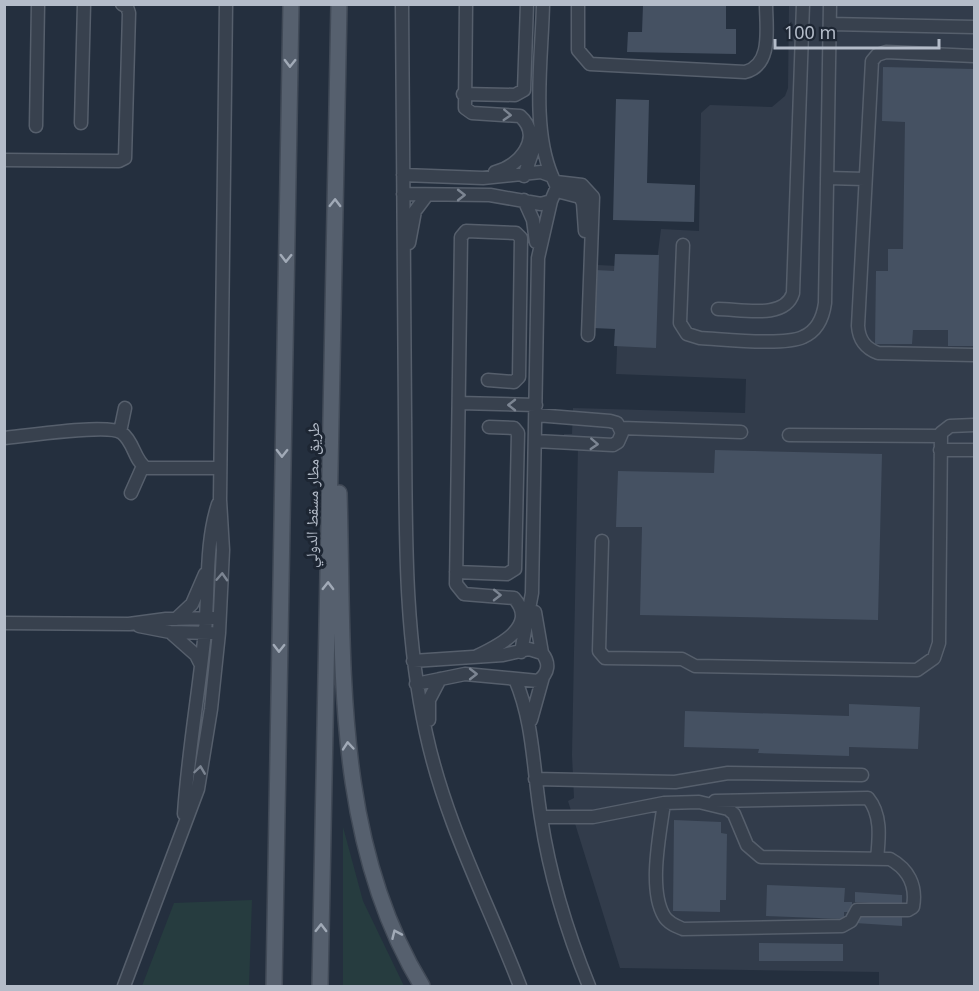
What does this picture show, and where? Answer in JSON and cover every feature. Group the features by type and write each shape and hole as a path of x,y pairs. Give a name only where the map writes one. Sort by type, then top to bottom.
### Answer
{"main road":[{"name":"طريق مطار مسقط الدولي","path":"274,987 291,4"},
{"name":"طريق مطار مسقط الدولي","path":"320,987 339,4"},
{"path":"333,283 345,690 351,774 357,813 378,891 400,946 422,987"}],"street":[{"path":"36,126 38,4"},
{"path":"81,123 84,4"},
{"path":"4,160 119,161 125,158 129,13 127,7 122,4"},
{"path":"124,987 198,789 215,682 223,532 220,468 226,4"},
{"path":"402,4 406,574 413,661 432,760 449,817 478,890 481,907 511,987"},
{"path":"458,178 509,168 522,157 528,138 526,123 520,116 469,112 465,108 465,4"},
{"path":"464,94 515,95 524,90 527,4"},
{"path":"538,258 554,188 544,155 541,117 543,4"},
{"path":"578,4 578,50 590,64 745,72 757,66 765,55 766,4"},
{"path":"718,309 776,310 787,304 793,293 803,4"},
{"path":"683,245 680,323 687,334 700,338 788,340 804,337 817,326 824,312 830,4"},
{"path":"830,24 975,27"},
{"path":"975,56 886,52 874,58 870,64 858,326 861,340 878,353 975,354"},
{"path":"524,176 534,153 541,117"},
{"path":"403,175 458,178 524,176 541,172 554,188"},
{"path":"827,178 865,178"},
{"path":"403,194 490,195 541,204 554,188 582,185 593,197 588,335"},
{"path":"404,271 415,211 427,195"},
{"path":"524,200 533,220 538,258 532,593 536,631 548,665 530,724"},
{"path":"475,657 502,644 514,634 519,623 520,611 518,602 511,596 461,592 456,584 461,237 466,231 514,233 521,238 519,376 514,382 488,380"},
{"path":"459,403 536,410 610,421 621,428 741,432"},
{"path":"124,408 120,432 143,466 154,470 220,468"},
{"path":"602,542 599,649 604,658 682,659 695,666 917,670 934,658 939,643 941,436 943,430 950,426 975,425"},
{"path":"456,572 507,574 515,569 518,433 514,428 489,427"},
{"path":"535,441 613,445 621,438 621,428"},
{"path":"4,438 94,429 120,432"},
{"path":"789,435 941,436"},
{"path":"940,450 975,450"},
{"path":"131,492 143,466"},
{"path":"183,826 188,760 205,633 212,523 220,500"},
{"path":"176,619 192,604 209,565"},
{"path":"521,652 532,593"},
{"path":"4,623 129,624 176,619 220,618"},
{"path":"129,624 170,632 219,633"},
{"path":"170,632 196,655 201,665"},
{"path":"413,661 475,657 529,649 542,653"},
{"path":"416,684 478,673 538,681 543,677"},
{"path":"432,760 429,700 440,679"},
{"path":"515,679 530,724 535,779 556,893 589,987"},
{"path":"535,779 675,782 728,773 862,775"},
{"path":"541,817 593,817 664,803 868,798 876,808 877,815 876,859"},
{"path":"664,803 656,863 658,897 663,915 669,922 683,929 842,926 851,921 857,910 908,910 913,907 913,888 907,871 890,859 761,857 747,845 734,814 728,809 699,802"},
{"path":"478,890 487,903 519,987"}],"shaded area":[{"path":"789,5 974,5 974,986 879,986 879,972 620,968 568,801 574,798 572,755 578,446 563,445 564,434 572,434 573,408 745,413 746,379 616,374 618,323 595,323 598,265 656,268 661,229 699,231 701,113 710,105 772,107 785,96 788,88"}],"green space":[{"path":"343,827 363,901 404,986 343,986"},
{"path":"252,900 249,986 142,986 174,903"}],"building":[{"path":"643,5 726,5 726,29 736,29 736,54 627,52 628,32 642,32"},
{"path":"883,67 974,69 974,346 948,346 948,330 913,330 912,344 875,344 876,271 888,271 888,249 903,249 905,122 882,121"},
{"path":"616,99 649,100 647,183 695,185 694,222 613,220"},
{"path":"615,254 659,255 656,348 614,346 615,329 593,328 595,270 614,271"},
{"path":"715,450 882,454 878,620 640,615 642,527 616,527 618,471 714,473"},
{"path":"849,704 920,707 918,749 849,747 849,756 758,753 759,749 684,747 685,711 849,716"},
{"path":"674,820 721,822 721,833 727,834 726,900 720,900 720,912 673,911"},
{"path":"767,885 845,888 844,902 852,902 852,912 844,912 844,919 766,916"},
{"path":"855,892 902,895 902,905 855,902"},
{"path":"855,914 902,917 902,926 855,923"},
{"path":"759,943 843,944 843,961 759,961"}]}
